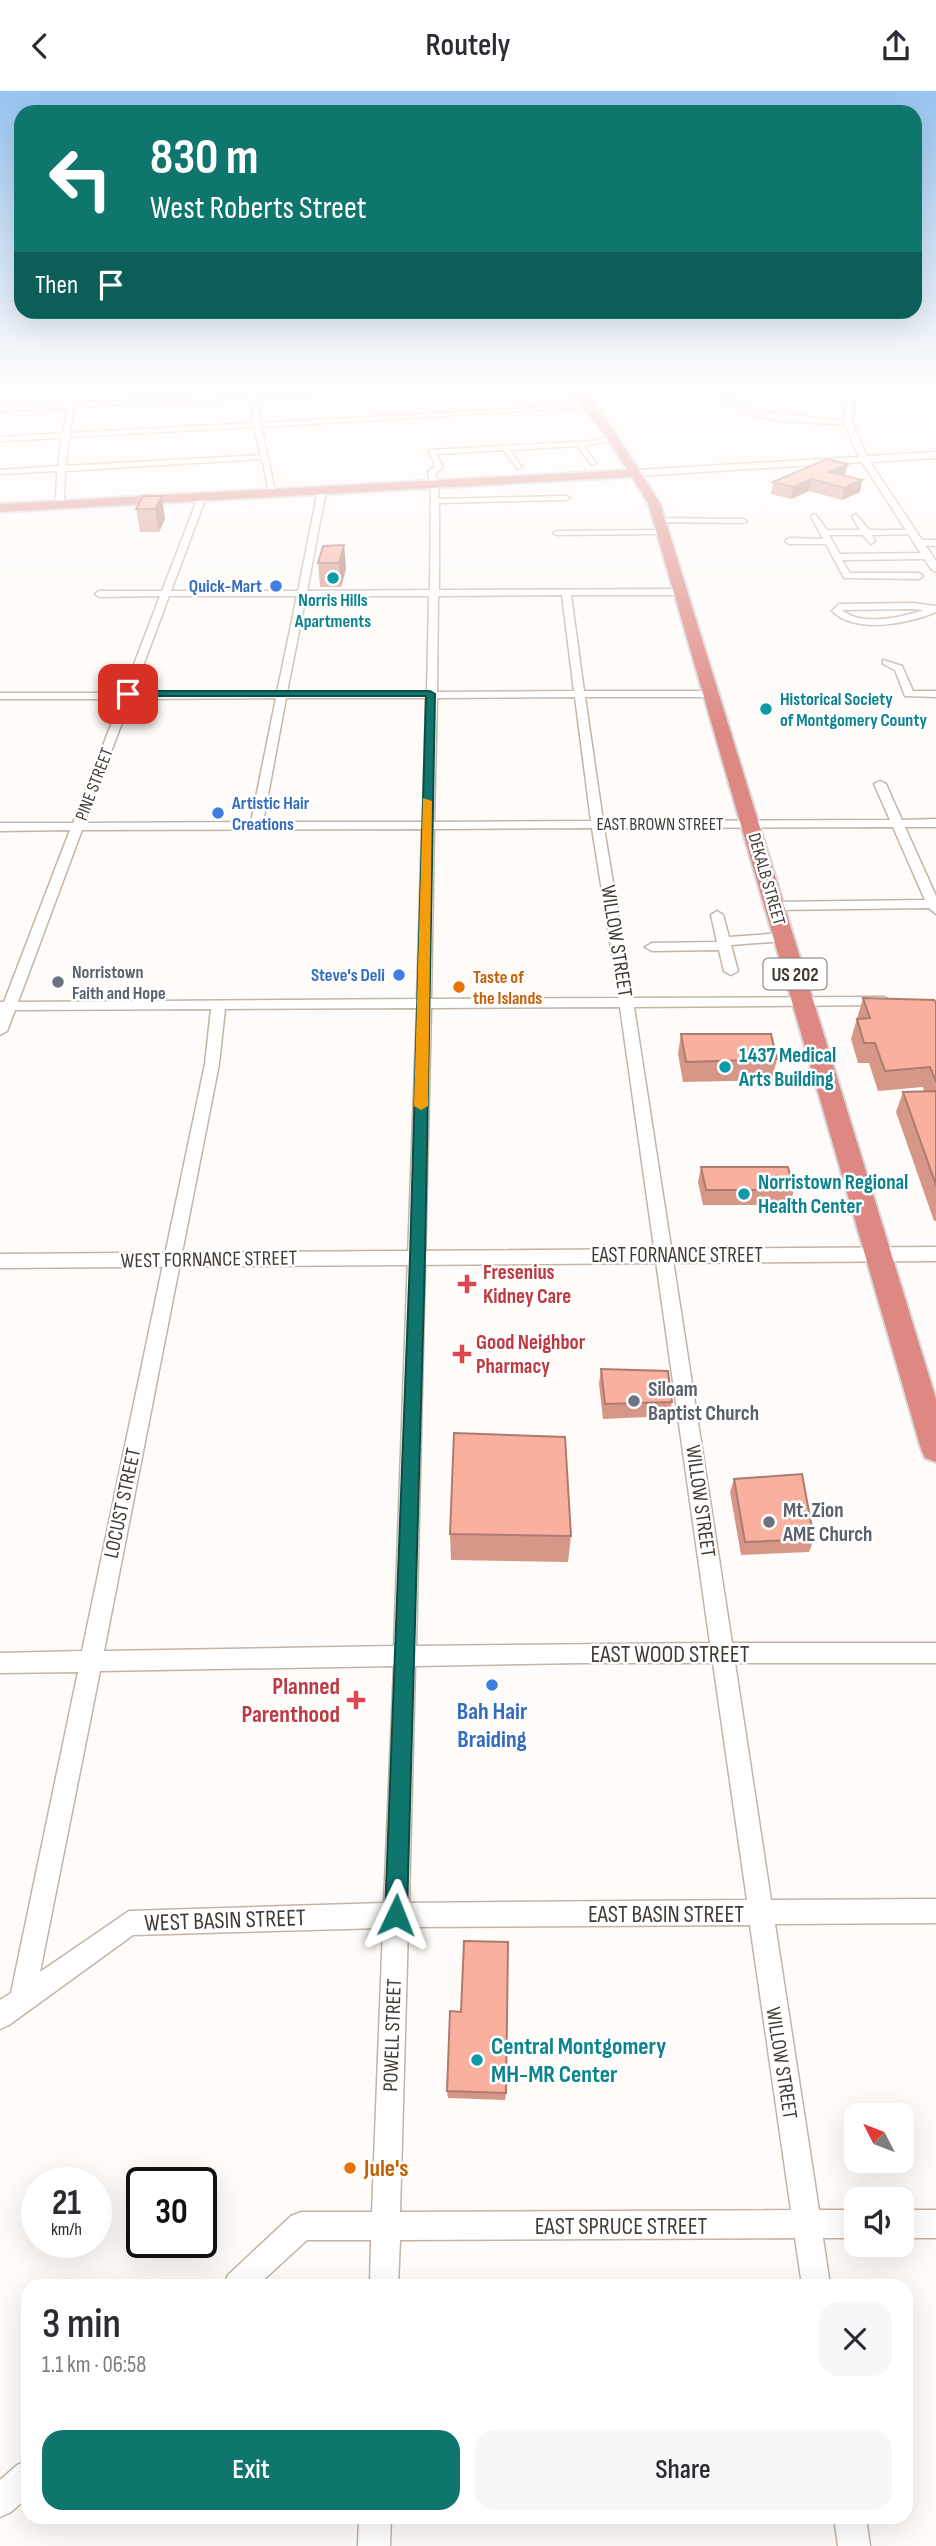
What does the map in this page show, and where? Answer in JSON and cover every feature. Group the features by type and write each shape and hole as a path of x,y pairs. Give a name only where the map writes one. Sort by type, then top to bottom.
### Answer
{"highway":[{"path":"0,508 103,503"},
{"name":"DEKALB STREET","path":"654,503 936,1449"}],"street":[{"name":"PINE STREET","path":"0,1031 5,1006 78,826 200,503"},
{"path":"256,826 319,503"},
{"name":"POWELL STREET","path":"384,2279 418,1258 435,503"},
{"path":"892,503 936,569"},
{"path":"815,516 847,576 919,576"},
{"path":"856,516 889,575"},
{"path":"557,534 743,521"},
{"path":"789,541 866,533 912,533"},
{"path":"918,543 936,543"},
{"path":"836,557 927,555"},
{"path":"99,594 680,592"},
{"name":"WILLOW STREET","path":"566,593 598,824 815,2279"},
{"path":"855,606 913,606 933,609 915,617 856,622 841,617 837,611 839,607 855,606"},
{"path":"887,662 899,668 909,694 936,694"},
{"path":"0,695 713,694"},
{"path":"774,906 935,906 880,784"},
{"name":"EAST BROWN STREET","path":"0,827 936,823"},
{"path":"717,915 731,971"},
{"path":"652,947 724,945 731,940 784,937"},
{"path":"5,1006 899,1001"},
{"name":"LOCUST STREET","path":"22,2000 173,1259 188,1171 212,1064 218,1006"},
{"name":"EAST FORNANCE STREET","path":"418,1258 936,1254"},
{"name":"WEST FORNANCE STREET","path":"0,1261 418,1258"},
{"name":"EAST WOOD STREET","path":"0,1663 581,1653 936,1653"},
{"name":"EAST BASIN STREET","path":"396,1915 936,1911"},
{"name":"WEST BASIN STREET","path":"0,2016 129,1923 396,1915"},
{"name":"EAST SPRUCE STREET","path":"244,2279 301,2226 844,2224"},
{"path":"914,2224 936,2224"},
{"path":"0,2501 21,2482"},
{"path":"374,2546 375,2524"},
{"path":"851,2524 854,2546"}],"building":[{"path":"139,503 158,503 155,509 136,509"},
{"path":"344,545 339,563 318,563 323,546"},
{"path":"863,998 936,1002 936,1082 930,1067 885,1071 875,1043 864,1043 857,1019 870,1018"},
{"path":"681,1034 771,1034 777,1059 686,1062"},
{"path":"936,1091 936,1185 903,1092"},
{"path":"701,1167 788,1167 794,1190 706,1190"},
{"path":"601,1369 668,1371 672,1402 605,1404"},
{"path":"454,1433 565,1437 571,1536 450,1534"},
{"name":"Mt. Zion AME Church","path":"802,1474 814,1539 745,1542 734,1479"},
{"name":"Central Montgomery MH-MR Center","path":"464,1941 508,1942 506,2093 447,2091 450,2011 461,2012"}],"slow traffic":[{"path":"421,1106 427,801"}],"place":[{"name":"Norris Hills Apartments","path":"333,578"},
{"name":"Quick-Mart","path":"276,586"},
{"name":"Historical Society of Montgomery County","path":"766,709"},
{"name":"Artistic Hair Creations","path":"218,813"},
{"name":"Steve's Deli","path":"399,975"},
{"name":"Norristown Faith and Hope","path":"58,982"},
{"name":"Taste of the Islands","path":"459,987"},
{"name":"1437 Medical Arts Building","path":"725,1067"},
{"name":"Norristown Regional Health Center","path":"744,1194"},
{"name":"Fresenius Kidney Care","path":"467,1284"},
{"name":"Good Neighbor Pharmacy","path":"462,1354"},
{"name":"Siloam Baptist Church","path":"634,1401"},
{"name":"Mt. Zion AME Church","path":"769,1522"},
{"name":"Bah Hair Braiding","path":"492,1685"},
{"name":"Planned Parenthood","path":"356,1700"},
{"name":"Central Montgomery MH-MR Center","path":"477,2060"},
{"name":"Jule's","path":"350,2168"}],"route":[{"path":"128,694 430,694 418,1258 396,1915"}]}
